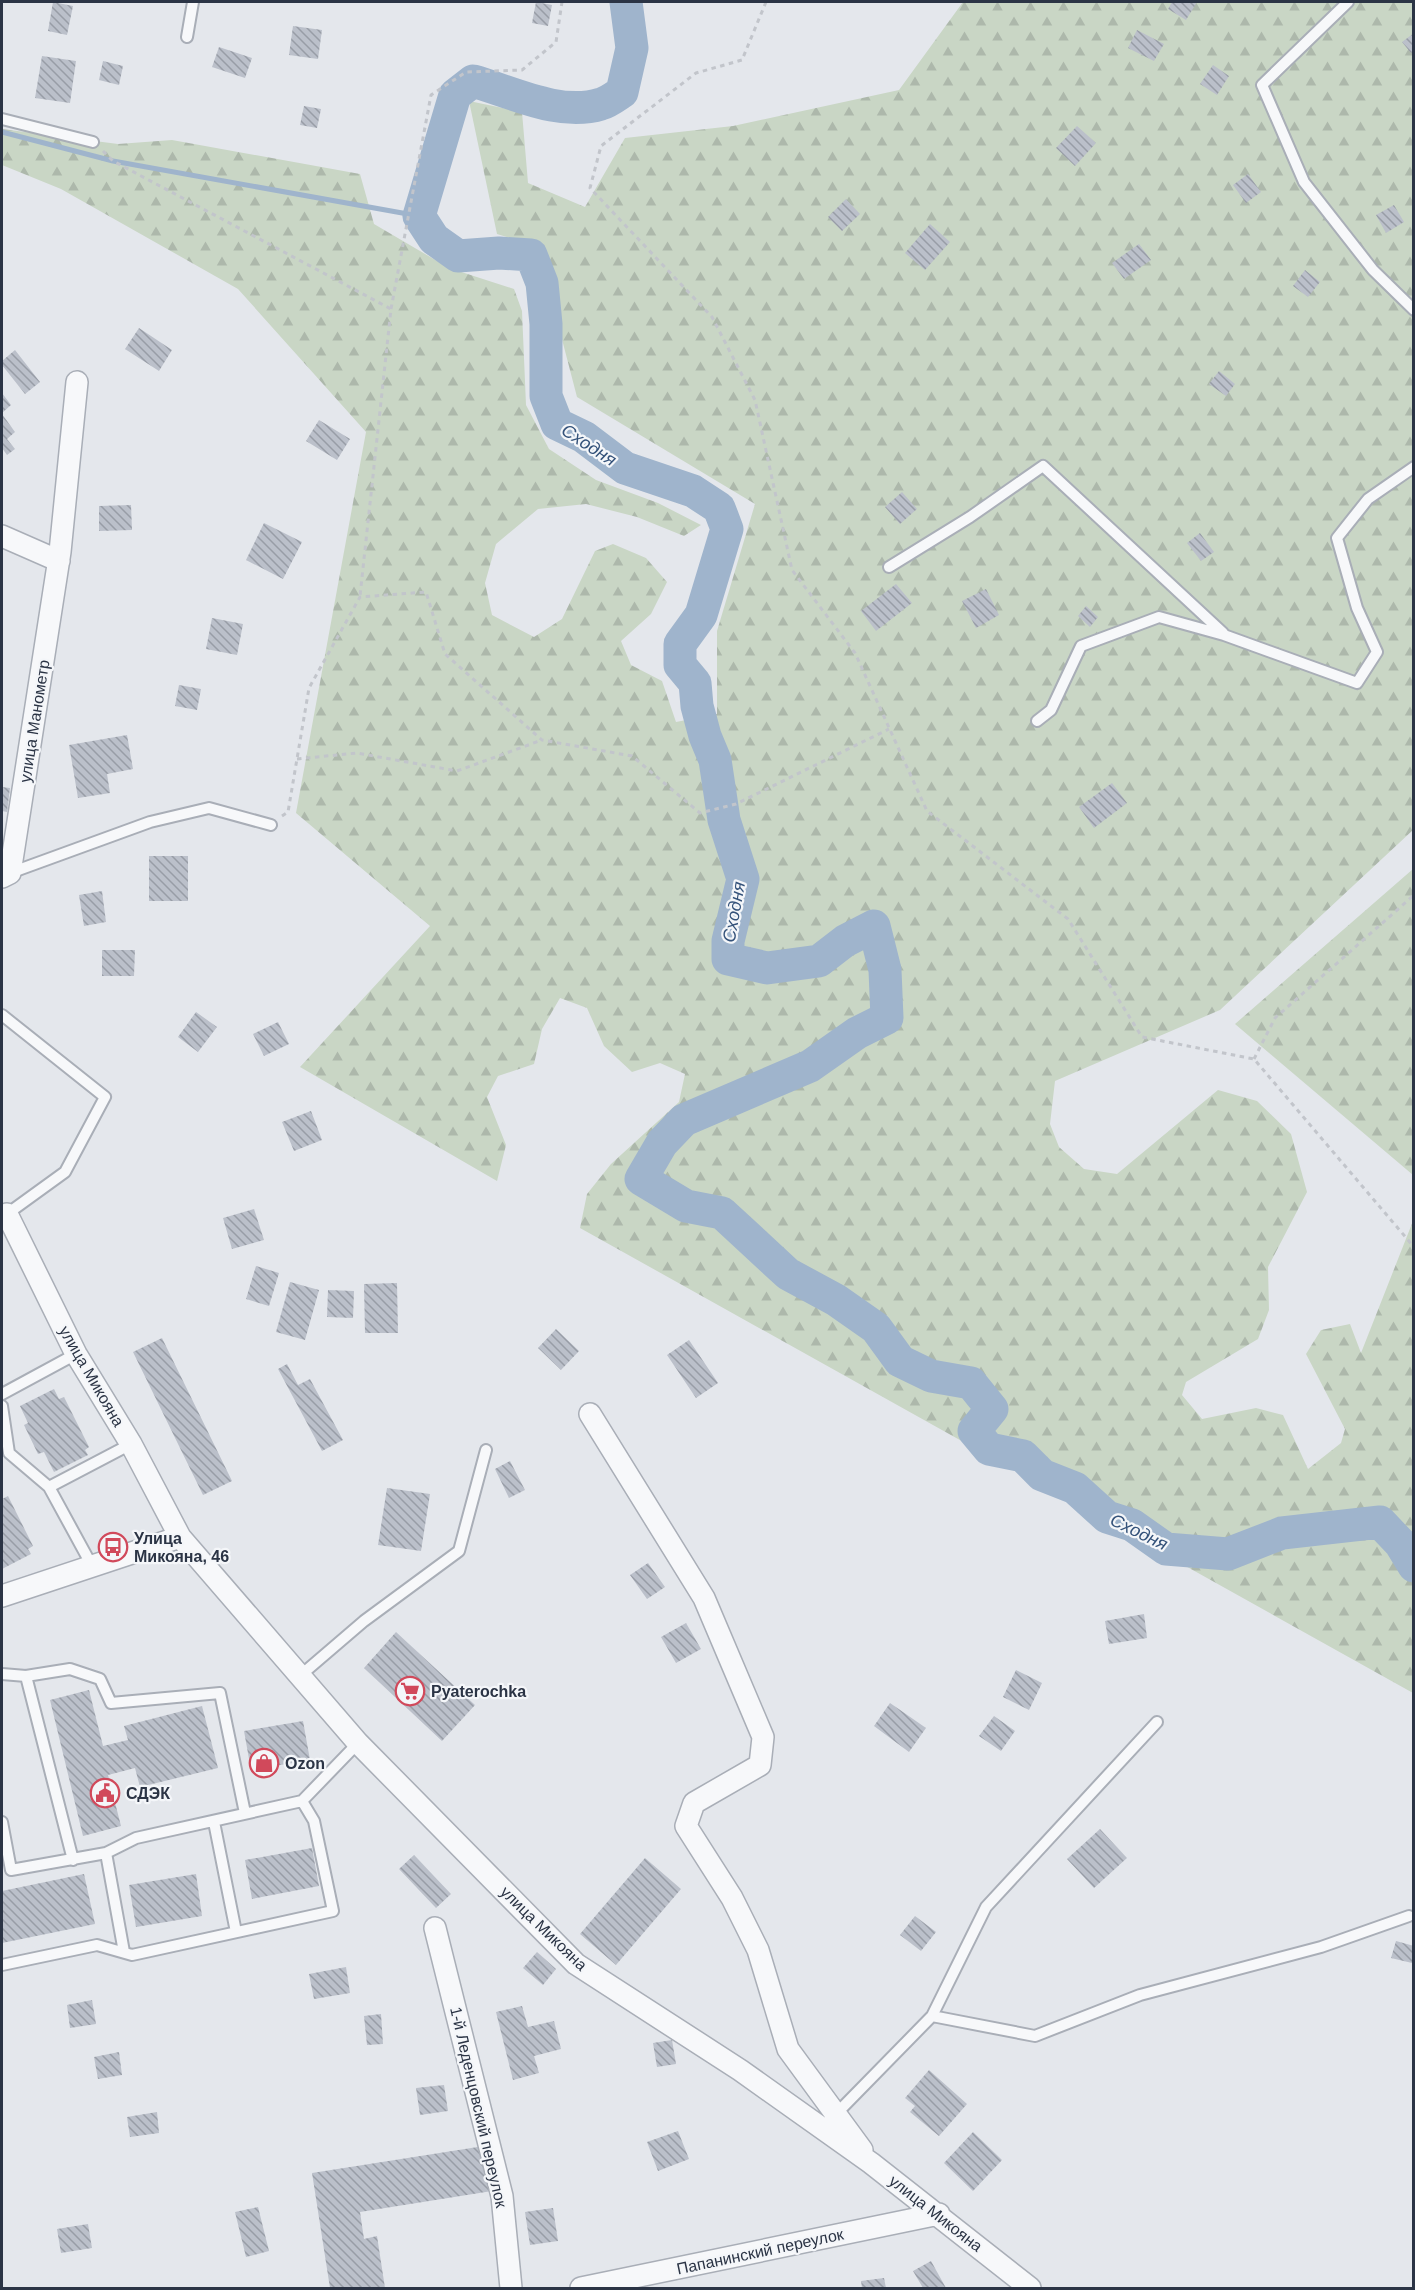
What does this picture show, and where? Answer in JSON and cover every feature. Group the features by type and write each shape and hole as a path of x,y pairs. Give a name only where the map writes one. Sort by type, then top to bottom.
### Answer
{"street":[{"name":"улица Манометр","path":"6,875 59,561 77,382"},
{"path":"2,536 59,561"},
{"name":"улица Микояна","path":"7,1214 76,1354 131,1444 180,1537 358,1743 576,1964 740,2070 871,2163 939,2214 1030,2288"},
{"path":"590,1414 705,1598 763,1737 760,1765 694,1803 686,1826 732,1898 758,1950 788,2049 871,2163"},
{"path":"2,1596 91,1564 180,1537"},
{"name":"1-й Леденцовский переулок","path":"435,1928 502,2196 511,2289"},
{"name":"Папанинский переулок","path":"581,2289 939,2214"}],"lane":[{"path":"187,37 193,2"},
{"path":"1348,2 1262,85 1304,182 1373,270 1413,310"},
{"path":"2,119 93,142"},
{"path":"890,567 970,517 1043,466 1224,635"},
{"path":"1037,721 1051,710 1081,646 1159,617 1224,635 1357,683 1377,652 1357,608 1337,538 1368,499 1413,467"},
{"path":"6,875 150,822 209,808 271,825"},
{"path":"2,1015 105,1097 65,1172 7,1214"},
{"path":"2,1394 76,1354"},
{"path":"2,1406 5,1455 49,1487 91,1564"},
{"path":"49,1487 131,1444"},
{"path":"301,1675 364,1621 459,1551 486,1450"},
{"path":"2,1674 26,1676 70,1669 100,1680 111,1703 220,1693 245,1813"},
{"path":"26,1676 73,1860"},
{"path":"837,2114 932,2016 986,1907 1157,1722"},
{"path":"2,1822 11,1870 105,1853 136,1838 302,1801 358,1743"},
{"path":"2,1965 97,1945 132,1955 333,1911 314,1821 302,1801"},
{"path":"214,1822 236,1932"},
{"path":"105,1853 124,1952"},
{"path":"932,2016 1035,2036 1140,1995 1321,1947 1409,1916"}],"path":[{"path":"271,825 288,812 309,688 360,597 391,309 431,95 466,72 522,70 556,42 562,2"},
{"path":"766,2 742,60 696,73 602,146 590,189 712,316 755,400 792,570 855,653 927,811 1068,920 1142,1037 1254,1059 1413,1246"},
{"path":"93,142 114,161 391,309"},
{"path":"360,597 426,592 445,654 542,740"},
{"path":"297,759 357,753 456,771 542,740 632,756 700,813 736,804 890,729"},
{"path":"1254,1059 1275,1018 1413,895"}],"green space":[{"path":"963,2 1413,2 1413,830 1220,1010 1055,1081 1050,1124 1059,1147 1084,1169 1117,1174 1218,1090 1257,1101 1291,1134 1307,1192 1268,1267 1269,1310 1258,1339 1186,1382 1182,1395 1202,1419 1256,1408 1283,1415 1308,1469 1341,1443 1345,1429 1306,1354 1321,1330 1350,1324 1361,1353 1413,1221 1413,1693 580,1228 587,1194 611,1164 679,1102 685,1074 660,1063 632,1072 604,1046 587,1008 560,998 542,1029 534,1064 498,1076 487,1097 506,1145 497,1181 300,1067 430,926 296,813 366,432 238,289 61,189 2,165 2,129 118,144 172,140 360,174 374,224 449,268 514,289 522,311 526,405 549,449 596,480 658,503 701,525 684,536 637,517 586,504 538,509 496,544 485,583 492,615 534,637 562,619 595,551 613,544 646,558 667,582 651,614 621,641 631,665 662,681 676,722 717,714 717,631 755,504 577,397 538,247 497,234 469,101 522,112 528,183 585,207 625,138 733,126 899,90"},
{"path":"1413,869 1413,1175 1235,1024"}],"building":[{"path":"53,2 73,6 67,35 48,31"},
{"path":"536,2 552,5 548,26 532,23"},
{"path":"1172,2 1197,2 1186,20 1168,9"},
{"path":"293,26 322,30 318,59 289,55"},
{"path":"1137,30 1164,44 1154,61 1128,48"},
{"path":"1414,33 1414,50 1411,53 1402,42"},
{"path":"219,47 252,58 245,78 212,67"},
{"path":"42,56 76,61 70,103 35,98"},
{"path":"103,61 123,66 119,85 99,80"},
{"path":"1213,65 1229,76 1217,95 1200,84"},
{"path":"304,106 321,109 317,128 300,125"},
{"path":"1077,126 1096,143 1075,166 1056,148"},
{"path":"1248,174 1261,192 1246,203 1233,185"},
{"path":"846,199 860,214 842,231 828,217"},
{"path":"1394,205 1404,222 1386,233 1376,215"},
{"path":"930,224 950,242 925,270 905,253"},
{"path":"1139,244 1151,260 1124,279 1112,263"},
{"path":"1305,270 1320,282 1308,297 1293,286"},
{"path":"139,328 172,350 159,371 125,349"},
{"path":"15,350 40,382 25,394 2,365 2,361"},
{"path":"1219,371 1235,384 1226,396 1209,384"},
{"path":"2,393 11,405 2,413"},
{"path":"2,414 15,432 7,439 15,449 7,455 2,448"},
{"path":"319,420 350,439 337,460 306,441"},
{"path":"902,492 917,509 900,524 885,507"},
{"path":"131,505 132,530 99,531 99,506"},
{"path":"264,523 302,542 283,579 246,560"},
{"path":"1200,533 1214,552 1201,561 1187,543"},
{"path":"896,584 912,603 876,631 861,611"},
{"path":"986,589 999,615 976,628 962,601"},
{"path":"1086,606 1098,617 1090,627 1078,616"},
{"path":"212,618 243,624 237,655 206,649"},
{"path":"179,685 201,689 197,710 175,706"},
{"path":"127,735 133,769 107,774 110,793 78,798 69,745"},
{"path":"1112,783 1127,803 1094,828 1079,807"},
{"path":"2,787 10,788 7,812 2,811"},
{"path":"149,856 188,856 188,901 149,901"},
{"path":"102,891 106,922 84,926 79,895"},
{"path":"102,950 135,950 134,976 102,976"},
{"path":"196,1012 217,1027 198,1052 178,1037"},
{"path":"278,1022 289,1044 264,1056 253,1034"},
{"path":"311,1111 322,1140 294,1151 282,1122"},
{"path":"254,1209 264,1240 232,1249 223,1218"},
{"path":"256,1266 279,1273 269,1306 246,1299"},
{"path":"290,1282 319,1290 305,1340 276,1332"},
{"path":"397,1283 398,1333 365,1333 364,1284"},
{"path":"328,1290 354,1291 353,1318 327,1317"},
{"path":"556,1329 579,1351 561,1370 538,1348"},
{"path":"162,1338 232,1481 203,1495 133,1352"},
{"path":"689,1340 718,1383 696,1398 667,1355"},
{"path":"287,1364 298,1385 310,1379 343,1440 322,1451 278,1369"},
{"path":"54,1389 59,1399 64,1397 89,1447 85,1450 88,1455 54,1472 44,1452 38,1454 24,1425 28,1423 20,1406"},
{"path":"510,1461 525,1490 509,1498 495,1469"},
{"path":"387,1488 430,1494 421,1551 378,1545"},
{"path":"8,1496 33,1546 28,1549 31,1554 2,1569 2,1499"},
{"path":"648,1563 665,1587 647,1599 630,1575"},
{"path":"1144,1614 1147,1638 1109,1644 1105,1621"},
{"path":"686,1623 701,1649 676,1663 661,1637"},
{"path":"396,1632 475,1705 442,1741 364,1668"},
{"path":"1016,1670 1042,1683 1029,1710 1003,1697"},
{"path":"89,1690 103,1746 128,1740 124,1726 202,1706 218,1768 140,1787 135,1768 108,1775 121,1826 83,1836 50,1700"},
{"path":"890,1703 926,1728 909,1752 874,1726"},
{"path":"994,1716 1015,1731 1001,1751 979,1736"},
{"path":"303,1721 310,1760 251,1770 244,1731"},
{"path":"1100,1829 1127,1858 1094,1888 1067,1859"},
{"path":"312,1848 319,1886 252,1899 245,1860"},
{"path":"414,1855 451,1894 436,1908 399,1869"},
{"path":"645,1858 681,1889 616,1965 580,1934"},
{"path":"84,1874 95,1924 2,1943 2,1891"},
{"path":"196,1874 202,1916 136,1927 129,1885"},
{"path":"915,1916 936,1932 921,1951 900,1935"},
{"path":"1396,1941 1414,1946 1412,1963 1391,1958"},
{"path":"537,1952 556,1969 543,1985 523,1968"},
{"path":"346,1967 350,1993 314,1999 309,1974"},
{"path":"92,2000 96,2024 70,2028 67,2005"},
{"path":"522,2006 528,2027 554,2021 561,2049 534,2056 539,2073 513,2080 496,2012"},
{"path":"381,2014 383,2044 367,2045 364,2016"},
{"path":"672,2040 676,2064 657,2067 653,2043"},
{"path":"119,2052 122,2075 98,2079 94,2057"},
{"path":"929,2070 967,2104 939,2136 910,2112 915,2106 905,2098"},
{"path":"444,2085 448,2111 420,2115 416,2088"},
{"path":"157,2112 159,2133 130,2137 127,2117"},
{"path":"678,2131 689,2159 658,2171 647,2142"},
{"path":"973,2132 1002,2160 973,2191 944,2163"},
{"path":"484,2146 492,2191 360,2212 364,2239 377,2236 385,2288 330,2288 312,2173"},
{"path":"258,2207 269,2251 246,2257 235,2212"},
{"path":"553,2208 558,2241 530,2245 525,2212"},
{"path":"88,2224 92,2248 61,2253 57,2229"},
{"path":"931,2261 946,2288 923,2288 913,2271"},
{"path":"884,2278 886,2288 862,2288 861,2281"}],"waterway":[{"name":"Сходня","path":"626,2 632,48 622,92 601,104 569,107 536,101 473,81 455,95 419,216 434,239 458,256 499,253 531,255 542,283 546,324 546,396 557,424 584,437 625,468 693,491 719,508 727,529 701,615 680,644 680,665 695,683 697,706 705,736 715,760 724,820 743,879 728,941 728,959 767,968 819,961 845,941 874,926 885,970 887,1018 857,1033 810,1066 684,1120 662,1143 641,1179 686,1206 722,1213 788,1274 836,1300 876,1328 900,1361 931,1376 971,1383 992,1409 974,1431 989,1449 1023,1456 1042,1475 1075,1488 1107,1517 1132,1525 1166,1549 1228,1554 1282,1533 1380,1522 1400,1543 1414,1566"},
{"path":"2,132 113,161 419,216"}],"place":[{"name":"Улица Микояна, 46","path":"113,1547"},
{"name":"Pyaterochka","path":"410,1691"},
{"name":"Ozon","path":"264,1763"},
{"name":"СДЭК","path":"105,1793"}]}
